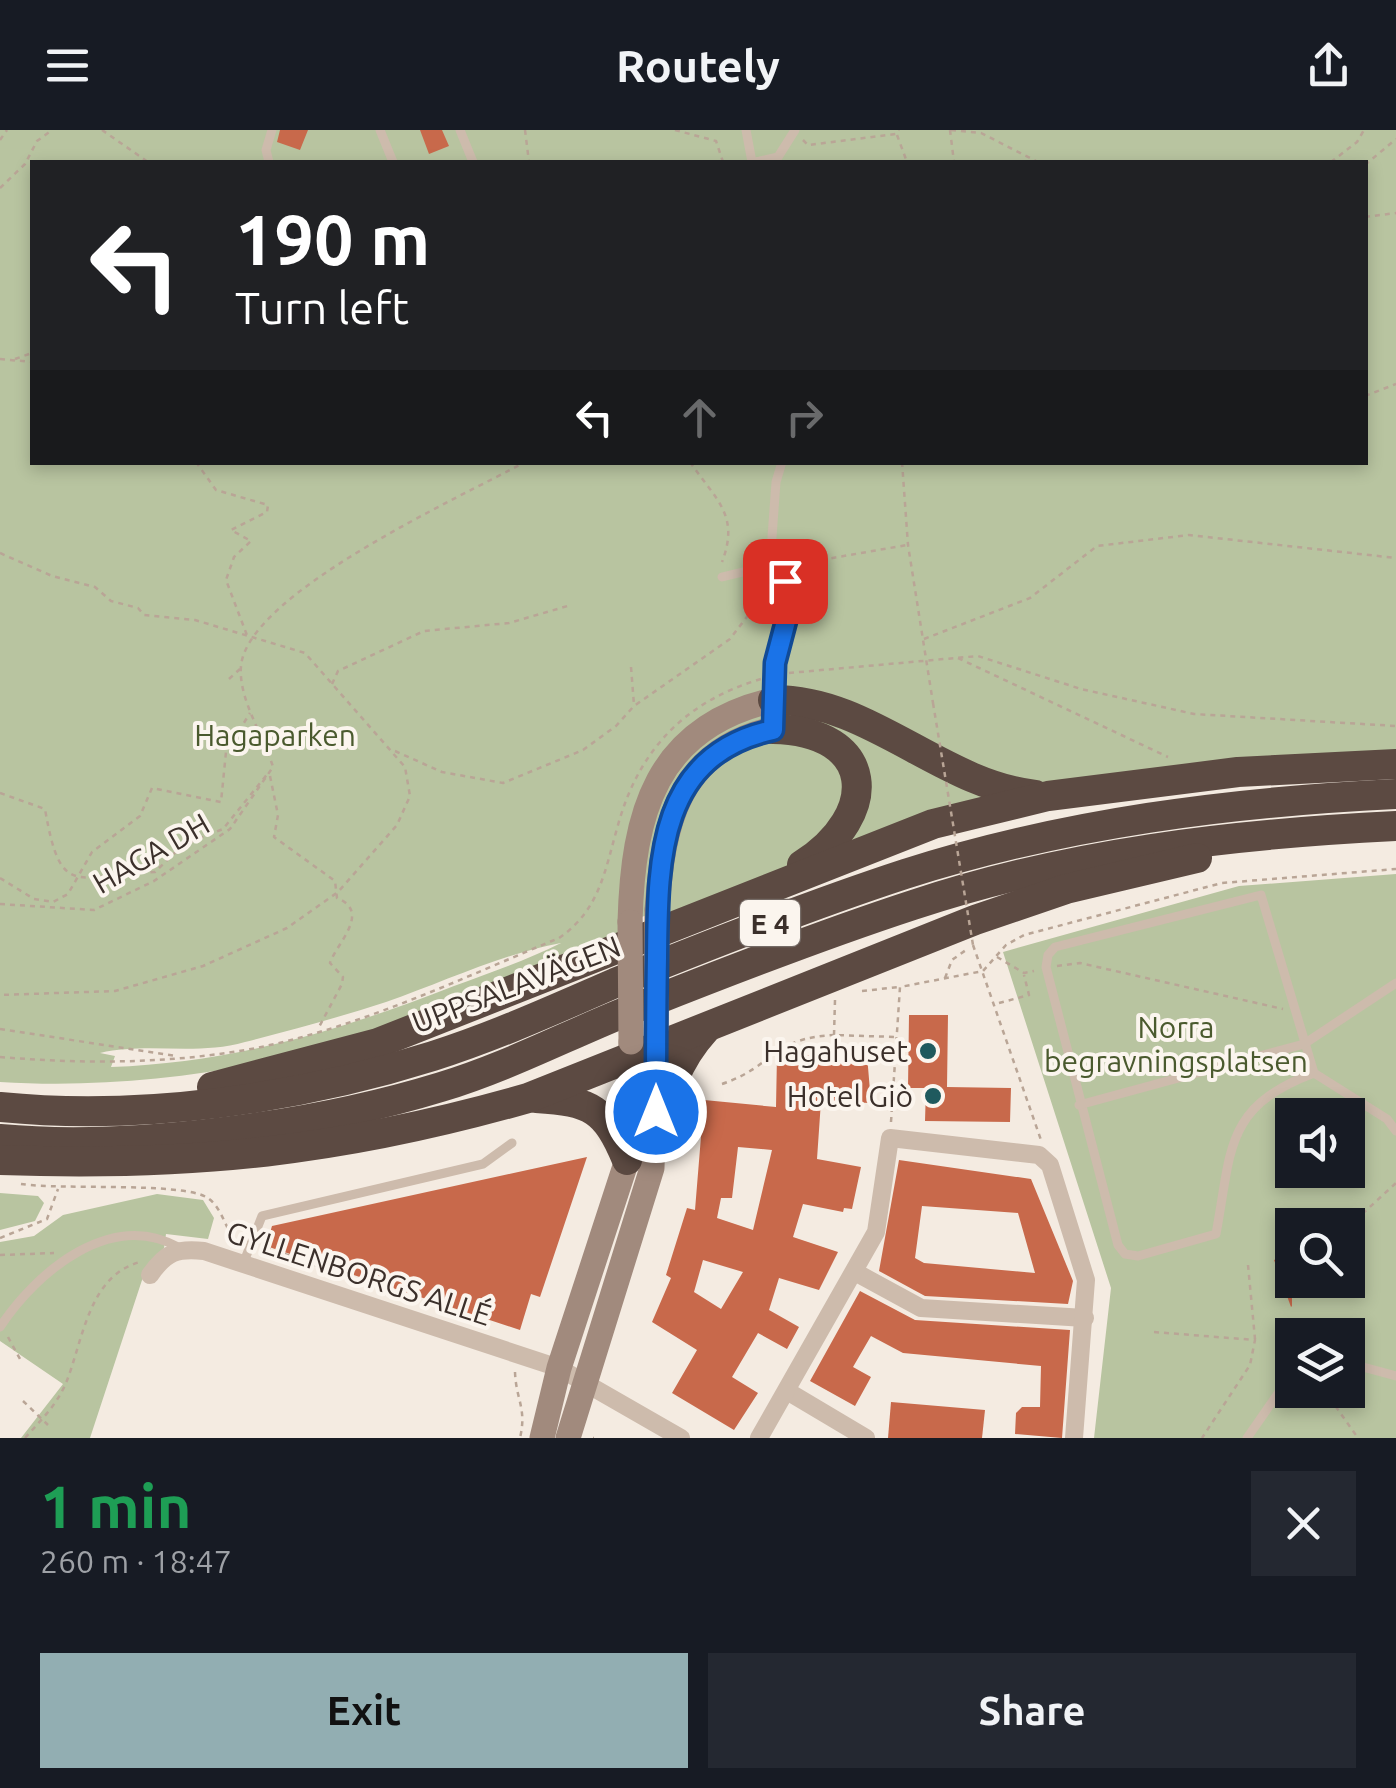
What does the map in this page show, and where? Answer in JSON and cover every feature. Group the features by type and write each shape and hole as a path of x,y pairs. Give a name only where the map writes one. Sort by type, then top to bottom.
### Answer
{"highway":[{"path":"773,701 818,704 846,714 990,786 1048,796"},
{"path":"748,896 807,862 842,834 858,797 856,778 836,746 773,701"},
{"path":"158,1107 232,1080 378,1044 934,824 1048,796 1238,772 1396,764"},
{"name":"UPPSALAVÄGEN","path":"0,1107 158,1107 327,1083 431,1057 514,1028 756,928 906,874 1017,844 1190,811 1284,800 1396,794"},
{"name":"E 4","path":"0,1139 92,1140 235,1130 333,1114 440,1087 522,1058 748,964 916,904 1112,855 1281,832 1396,826"},
{"path":"0,1160 148,1163 241,1157 348,1142 528,1098 644,1043 706,1030 975,920 1066,890 1186,862 1281,832"},
{"path":"655,1144 678,1062 706,1030"},
{"path":"528,1098 591,1107 614,1128 627,1160"}],"main road":[{"path":"542,1438 559,1368 627,1160 644,1043 660,856 684,789 773,701"},
{"path":"568,1438 645,1194 655,1144 630,922 636,842 656,782 682,747 714,720 773,701"}],"street":[{"path":"759,1438 876,1232 890,1138 1039,1155 1050,1165 1086,1280 1074,1438"},
{"path":"150,1274 172,1252"},
{"name":"GYLLENBORGS ALLÉ","path":"172,1252 243,1264 559,1368 680,1438"},
{"path":"855,1272 921,1308 1085,1318"},
{"path":"787,1391 866,1438"}],"lane":[{"path":"268,160 266,150 272,130"},
{"path":"380,130 392,160"},
{"path":"460,130 472,160"},
{"path":"746,130 754,160"},
{"path":"764,160 778,157 795,131"},
{"path":"773,701 791,602 771,551 782,465"},
{"path":"722,577 763,566 777,568"},
{"path":"1314,1073 1265,1096 1248,1111 1235,1138 1216,1234 1138,1256 1126,1254 1118,1245 1079,1104 1046,968 1048,955 1055,947 1261,895 1314,1073 1387,1119 1396,1131"},
{"path":"1079,1104 1304,1044 1396,983"},
{"path":"243,1264 262,1216 483,1164 512,1143"},
{"path":"2,1325 44,1275 76,1252 138,1233 160,1236 172,1252"},
{"path":"1365,1368 1396,1376"},
{"path":"1246,1438 1275,1398"}],"path":[{"path":"0,140 7,130"},
{"path":"0,188 25,164 36,141 52,130"},
{"path":"102,130 145,160"},
{"path":"525,130 529,160"},
{"path":"675,130 716,141 722,160"},
{"path":"954,160 950,130 981,132 1034,160"},
{"path":"1334,160 1357,142 1364,130"},
{"path":"795,131 808,145 898,132 906,160"},
{"path":"1368,162 1396,139"},
{"path":"1368,218 1396,213"},
{"path":"11,360 30,354"},
{"path":"0,359 30,362"},
{"path":"1368,395 1396,384"},
{"path":"198,465 216,490 268,505 267,512 231,530 251,541 234,557 226,580 249,639"},
{"path":"230,679 240,668 249,639 306,585 520,465"},
{"path":"692,465 729,518 731,534 722,577"},
{"path":"902,465 908,545 973,945 1050,1165"},
{"path":"924,639 1030,598 1096,546 1189,535 1396,558"},
{"path":"777,568 908,545"},
{"path":"0,553 52,576 95,587 111,600 138,608 144,615 196,620 305,653 392,750 405,768 410,796 398,826 338,892 287,928 203,966 115,991 0,995"},
{"path":"392,750 442,772 504,782 583,750 616,726 634,706 730,639 752,610 763,566"},
{"path":"332,684 338,671 424,631 509,622 571,606"},
{"path":"0,1057 99,1062 253,1048 462,978 559,938 577,926 602,886 631,784 647,755 671,726 698,705 773,701 927,661 978,656 1081,689 1194,714 1396,726"},
{"path":"957,657 1174,760"},
{"path":"631,666 634,706"},
{"path":"0,793 46,809 54,860 78,876 156,872 183,845 223,829 273,767 251,712 240,668"},
{"path":"0,878 34,900 54,902 68,894 92,852 140,816 152,788 221,802 226,752 251,712"},
{"name":"HAGA DH","path":"0,904 94,910 154,881 230,830 273,767"},
{"path":"270,775 278,815 274,837 335,881 337,898 345,902 352,914 352,926 334,948 330,963 343,977 342,984 318,1029"},
{"path":"944,980 952,960 973,945"},
{"path":"996,956 1024,973 1080,964 1294,1012"},
{"path":"821,1006 862,991 983,971"},
{"path":"996,1004 1029,995 1024,973"},
{"path":"890,1138 900,987"},
{"path":"834,1035 835,1000"},
{"path":"0,1029 183,1057"},
{"path":"722,1084 750,1074 794,1039 834,1035 898,1037"},
{"path":"1365,1211 1396,1182"},
{"path":"19,1184 58,1190 159,1188 204,1195 216,1206 230,1235 250,1241"},
{"path":"0,1238 47,1218 58,1190"},
{"path":"0,1255 76,1252"},
{"path":"24,1438 47,1422 66,1382 78,1338 104,1288 130,1265 172,1252"},
{"path":"1202,1438 1250,1365 1255,1340 1248,1265"},
{"path":"2,1325 20,1359"},
{"path":"1154,1332 1255,1340"},
{"path":"516,1386 525,1417 520,1438"},
{"path":"22,1401 47,1422"},
{"path":"1337,1408 1358,1438"}],"green space":[{"name":"Hagaparken","path":"0,130 1396,130 1396,752 1152,769 666,918 666,909 623,923 621,936 382,1032 241,1067 145,1080 0,1082","holes":["561,943 508,966 286,1042 200,1059 111,1067 115,1056 100,1053 208,1048 245,1042 369,1008 495,961"]},
{"name":"Norra begravningsplatsen","path":"1396,874 1396,1438 1094,1438 1111,1288 1003,952 1239,886"},
{"path":"0,1193 38,1196 44,1203 35,1221 0,1230"},
{"path":"157,1194 203,1200 214,1218 208,1239 166,1234 164,1248 144,1274 90,1438 21,1438 63,1384 0,1341 0,1242 34,1236 63,1215"}],"building":[{"path":"280,130 308,130 300,150 277,142"},
{"path":"420,130 442,130 449,146 429,154"},
{"name":"Hagahuset","path":"909,1015 948,1015 947,1087 1011,1088 1010,1122 925,1121 926,1088 908,1088"},
{"path":"777,1055 867,1055 871,1103 821,1101 817,1159 861,1167 852,1209 844,1208 843,1212 803,1204 793,1237 838,1252 819,1290 779,1278 769,1310 799,1327 787,1349 758,1333 732,1377 758,1393 734,1430 672,1393 697,1350 652,1322 671,1278 666,1275 687,1208 695,1210 704,1100 776,1107","holes":["738,1147 772,1150 753,1230 717,1218 721,1198 732,1198","703,1260 743,1272 721,1309 694,1292"]},
{"path":"587,1157 540,1297 531,1294 520,1330 266,1246 272,1226"},
{"path":"899,1160 1031,1179 1073,1281 1068,1304 925,1296 879,1271","holes":["922,1206 1018,1213 1035,1273 924,1263 915,1258"]},
{"path":"860,1291 915,1320 1070,1330 1062,1438 1015,1434 1016,1413 1022,1407 1040,1407 1041,1366 903,1353 871,1336 853,1367 871,1377 855,1406 810,1381"},
{"path":"891,1402 985,1410 982,1438 888,1438"}],"place":[{"name":"Hagahuset","path":"928,1051"},
{"name":"Hotel Giò","path":"933,1096"}],"route":[{"path":"656,1112 660,856 672,812 703,764 741,736 773,730 775,663 791,602 785,581"}]}
